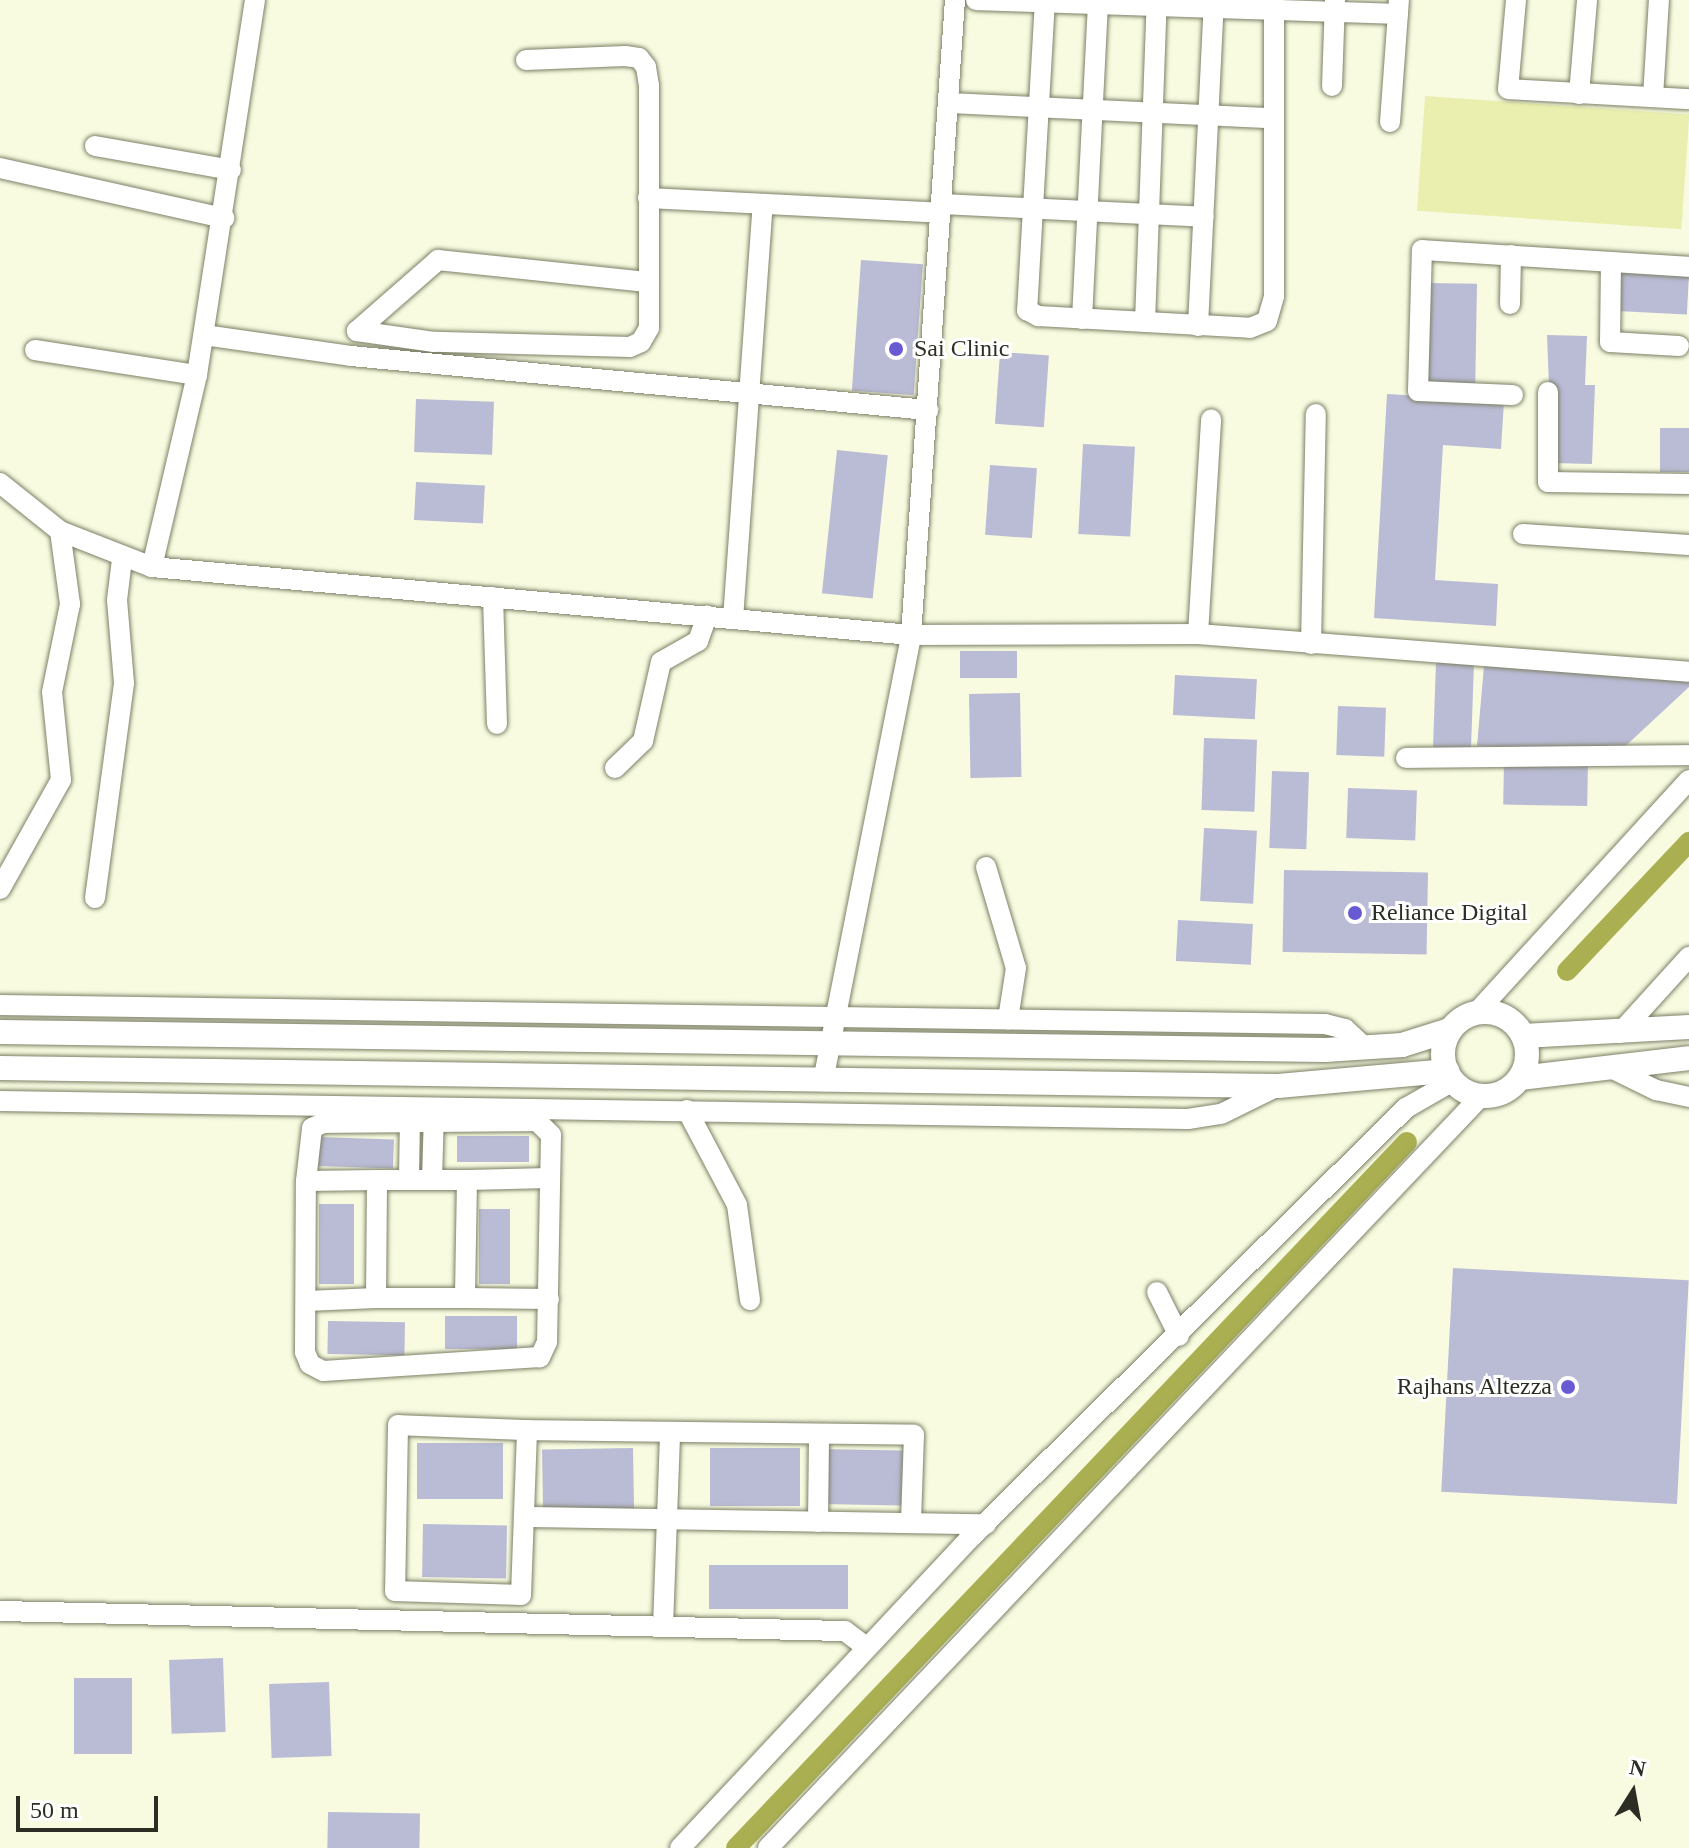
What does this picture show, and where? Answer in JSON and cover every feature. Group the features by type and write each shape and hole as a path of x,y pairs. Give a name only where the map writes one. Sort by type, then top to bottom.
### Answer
{"main road":[{"path":"0,1032 828,1047 1364,1047 1402,1045 1450,1030 1477,1012 1509,1019 1523,1036 1527,1058 1520,1078 1503,1092 1481,1096 1450,1076 1278,1086 0,1068"},
{"path":"1523,1036 1689,1027"},
{"path":"1450,1030 1443,1050 1450,1076"},
{"path":"1520,1078 1689,1058"}],"street":[{"path":"152,567 197,375 224,218 255,0"},
{"path":"823,1081 911,635 955,0"},
{"path":"976,0 1398,7 1390,122"},
{"path":"1516,0 1508,89 1689,99"},
{"path":"1579,94 1587,0"},
{"path":"1653,97 1659,0"},
{"path":"1045,1 1027,310 1082,319 1198,326 1261,327 1272,311 1274,5"},
{"path":"1082,319 1098,2"},
{"path":"1145,322 1157,3"},
{"path":"1198,326 1214,4"},
{"path":"1332,86 1335,6"},
{"path":"526,60 639,58 649,85 648,198 649,282 649,328 641,342 621,346 434,342 357,331 438,260 649,282"},
{"path":"949,103 1272,118"},
{"path":"95,146 231,170"},
{"path":"0,168 224,218"},
{"path":"648,198 1204,217"},
{"path":"733,619 763,204"},
{"path":"1513,395 1418,391 1422,250 1689,267"},
{"path":"1510,304 1511,255"},
{"path":"1611,262 1610,342 1679,346"},
{"path":"204,335 351,356 928,410"},
{"path":"616,381 621,346"},
{"path":"35,350 197,375"},
{"path":"1548,392 1548,482 1689,484"},
{"path":"1311,644 1316,414"},
{"path":"1198,634 1211,419"},
{"path":"0,483 60,531 122,559 152,567 911,635 1198,634 1689,672"},
{"path":"0,889 57,792 63,769 52,692 70,604 60,531"},
{"path":"1523,534 1689,545"},
{"path":"95,898 124,683 117,600 122,559"},
{"path":"493,597 497,724"},
{"path":"615,768 638,750 648,731 656,670 667,655 698,641 707,616"},
{"path":"1406,758 1689,755"},
{"path":"1477,1012 1689,780"},
{"path":"986,867 1016,968 1008,1019"},
{"path":"1620,1033 1689,957"},
{"path":"0,1005 1325,1024 1345,1029 1364,1047"},
{"path":"1607,1066 1656,1090 1689,1097"},
{"path":"680,1848 980,1529 1179,1336 1406,1108 1450,1076"},
{"path":"0,1101 410,1116 687,1110 1188,1119 1221,1114 1278,1086"},
{"path":"768,1848 1481,1096"},
{"path":"687,1110 737,1205 750,1300"},
{"path":"410,1116 323,1123 312,1128 306,1181 305,1352 310,1364 323,1371 527,1362 540,1357 547,1342 551,1135 537,1121 434,1116"},
{"path":"409,1179 410,1116"},
{"path":"432,1180 434,1116"},
{"path":"306,1181 550,1178"},
{"path":"376,1298 377,1180"},
{"path":"465,1298 467,1180"},
{"path":"1157,1292 1179,1336"},
{"path":"306,1301 376,1298 549,1299"},
{"path":"527,1430 521,1595 395,1591 398,1425 527,1430 914,1435 920,1527"},
{"path":"663,1627 670,1432"},
{"path":"818,1522 819,1434"},
{"path":"525,1517 668,1527 920,1527"},
{"path":"668,1527 818,1522 980,1529"},
{"path":"0,1611 845,1631 866,1647"}],"green space":[{"path":"1425,96 1689,114 1681,229 1417,211"}],"building":[{"path":"861,260 923,264 914,395 852,391"},
{"path":"1619,272 1689,276 1687,315 1617,311"},
{"path":"1427,283 1477,284 1475,385 1425,384"},
{"path":"1547,335 1587,336 1585,385 1595,385 1592,464 1552,463"},
{"path":"1000,352 1049,355 1044,427 995,424"},
{"path":"1387,394 1504,401 1501,449 1443,445 1435,580 1498,584 1496,626 1374,618"},
{"path":"416,399 494,402 492,455 414,452"},
{"path":"1660,428 1689,428 1689,472 1660,472"},
{"path":"1083,444 1135,447 1130,537 1078,534"},
{"path":"837,450 888,455 873,599 822,593"},
{"path":"990,465 1037,468 1032,538 985,535"},
{"path":"416,482 485,486 483,524 414,520"},
{"path":"960,651 1017,651 1017,678 960,678"},
{"path":"1436,662 1474,663 1471,753 1433,752"},
{"path":"1484,666 1689,681 1689,687 1618,753 1477,746"},
{"path":"1175,675 1257,679 1255,719 1173,715"},
{"path":"1020,693 1021,777 970,778 969,694"},
{"path":"1338,706 1386,708 1384,757 1336,755"},
{"path":"1204,738 1257,740 1254,812 1201,810"},
{"path":"1504,760 1588,761 1587,806 1503,805"},
{"path":"1272,771 1309,772 1306,849 1269,848"},
{"path":"1348,788 1417,790 1415,840 1346,838"},
{"path":"1204,828 1257,831 1253,904 1200,901"},
{"name":"Reliance Digital","path":"1284,870 1428,873 1427,955 1283,952"},
{"path":"1178,920 1253,924 1251,965 1176,961"},
{"path":"457,1136 529,1136 529,1162 457,1162"},
{"path":"319,1137 394,1140 393,1169 318,1166"},
{"path":"319,1204 354,1204 354,1284 319,1284"},
{"path":"479,1209 510,1209 510,1284 479,1284"},
{"name":"Rajhans Altezza","path":"1453,1268 1689,1280 1677,1504 1441,1492"},
{"path":"445,1316 517,1316 517,1349 445,1349"},
{"path":"328,1321 405,1322 404,1355 327,1354"},
{"path":"417,1443 503,1443 503,1499 417,1499"},
{"path":"633,1448 634,1511 543,1513 542,1450"},
{"path":"710,1448 800,1448 800,1506 710,1506"},
{"path":"821,1449 903,1450 902,1505 820,1504"},
{"path":"423,1524 507,1525 506,1578 422,1577"},
{"path":"709,1565 848,1565 848,1609 709,1609"},
{"path":"223,1658 226,1732 172,1734 169,1660"},
{"path":"74,1678 132,1678 132,1754 74,1754"},
{"path":"329,1682 332,1756 272,1758 269,1684"},
{"path":"328,1812 420,1814 419,1848 327,1848"}],"waterway":[{"path":"1567,971 1689,842"},
{"path":"736,1848 1407,1142"}],"place":[{"name":"Sai Clinic","path":"896,349"},
{"name":"Reliance Digital","path":"1355,913"},
{"name":"Rajhans Altezza","path":"1568,1387"}]}
